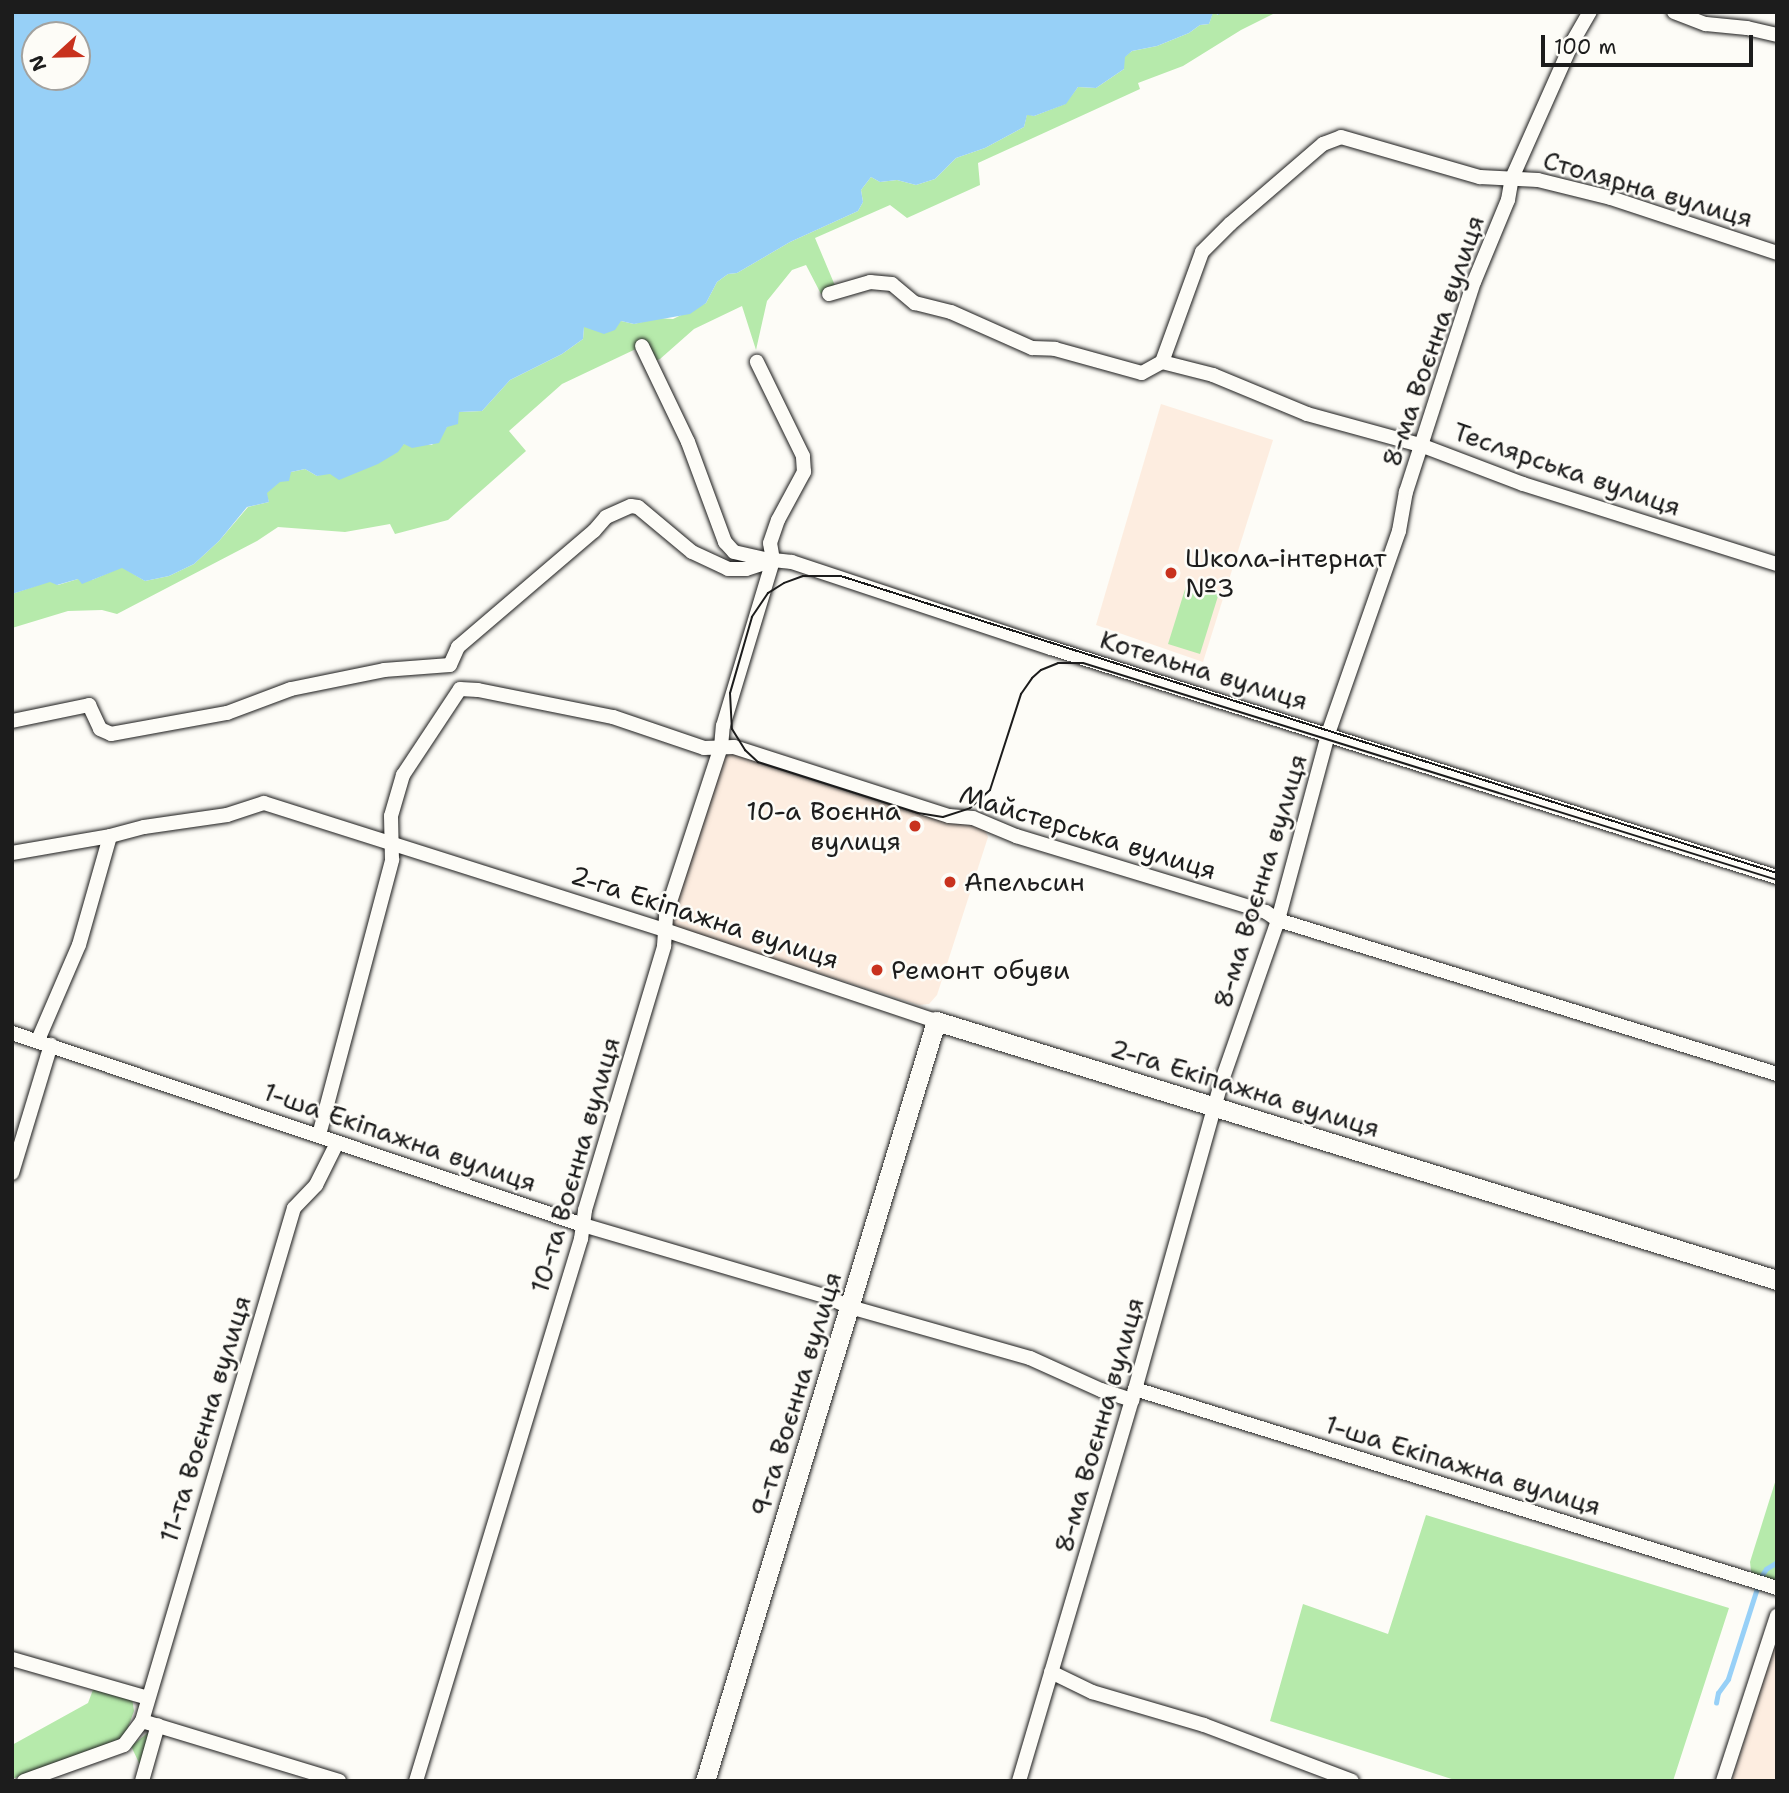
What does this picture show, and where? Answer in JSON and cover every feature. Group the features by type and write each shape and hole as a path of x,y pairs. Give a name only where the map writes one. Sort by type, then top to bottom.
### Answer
{"street":[{"name":"8-ма Воєнна вулиця","path":"1019,1781 1134,1394 1215,1106 1278,920 1329,735 1399,531 1406,492 1474,282 1508,200 1512,178 1573,41 1590,12"},
{"path":"1674,12 1706,24 1747,28 1777,35"},
{"name":"Столярна вулиця","path":"1162,362 1202,253 1230,224 1323,144 1341,138 1480,177 1538,180 1611,198 1777,253"},
{"name":"Теслярська вулиця","path":"829,294 870,282 892,284 915,303 951,312 1032,348 1055,349 1142,373 1162,362 1213,375 1307,414 1423,446 1523,484 1777,564"},
{"path":"642,346 688,442 725,542 734,552 747,557 773,560"},
{"name":"10-та Воєнна вулиця","path":"416,1781 664,946 666,914 721,747 723,726 773,560 770,543 778,520 804,472 803,456 757,362"},
{"name":"Котельна вулиця","path":"450,665 458,647 594,531 606,517 631,506 638,507 692,552 728,569 746,569 773,560 792,562 1777,877"},
{"path":"12,721 89,705 100,729 111,734 227,713 291,688 384,670 450,665 460,689 402,775 391,816 392,860 319,1135"},
{"name":"Майстерська вулиця","path":"460,689 478,690 613,717 704,748 734,747 948,816 973,818 1016,836 1266,912 1278,920 1777,1074"},
{"name":"2-га Екіпажна вулиця","path":"12,853 110,836 144,827 227,815 264,803 665,930 936,1021 1777,1280"},
{"path":"12,1173 44,1042 79,945 110,836"},
{"name":"9-та Воєнна вулиця","path":"705,1781 936,1021"},
{"name":"1-ша Екіпажна вулиця","path":"12,1032 583,1225 825,1296 850,1307 1030,1358 1101,1391 1134,1394 1777,1588"},
{"name":"11-та Воєнна вулиця","path":"142,1721 294,1208 316,1185 337,1143"},
{"path":"1723,1781 1777,1616"},
{"path":"12,1659 148,1698"},
{"path":"1051,1672 1092,1692 1204,1725 1350,1779"},
{"path":"24,1781 124,1745 142,1721 339,1781"},
{"path":"142,1781 158,1725"}],"shaded area":[{"name":"Школа-інтернат №3","path":"1161,404 1273,440 1203,662 1096,625"},
{"path":"734,752 973,822 984,828 988,837 937,995 929,1004 919,1005 676,928 670,923 722,759"},
{"path":"1777,1637 1777,1781 1733,1781 1732,1779"}],"green space":[{"path":"1213,12 1218,15 1220,12 1277,12 1241,30 1183,66 1138,83 1140,89 978,163 980,185 907,218 890,205 815,238 836,288 821,294 806,265 792,270 767,301 756,350 742,306 694,329 660,359 646,364 638,348 562,384 509,431 526,451 448,520 395,534 390,524 345,532 278,527 257,541 117,614 102,610 68,611 12,628 12,594 50,581 58,585 78,579 92,580 122,567 145,581 169,576 194,564 219,541 248,507 269,502 266,493 291,472 305,469 317,476 404,444 432,445 459,412 482,411 510,380 562,354 583,339 584,327 621,321 634,324 658,318 673,319 706,303 717,282 728,274 737,273 790,242 858,211 863,202 861,190 871,177 880,182 897,180 916,185 935,179 956,158 985,148 1024,127 1027,114 1034,116 1065,104 1078,87 1096,88 1124,69 1124,57 1132,51 1157,46 1189,33 1200,25 1209,24"},
{"path":"1187,583 1219,593 1200,654 1168,644"},
{"path":"1777,1476 1777,1582 1756,1577 1751,1571 1750,1562"},
{"path":"1426,1515 1729,1608 1673,1781 1458,1781 1270,1721 1303,1604 1388,1634"},
{"path":"94,1687 132,1698 134,1711 126,1733 116,1741 12,1779 12,1745 88,1703"},
{"path":"149,1732 140,1765 131,1746"}],"water":[{"path":"12,12 1220,12 1219,15 1213,13 1209,24 1200,25 1189,33 1157,46 1132,51 1125,57 1124,69 1096,88 1078,87 1066,104 1034,116 1027,115 1024,127 985,148 956,158 935,179 916,185 897,180 880,182 871,177 861,190 863,202 858,211 790,242 737,273 728,274 717,282 706,303 690,314 634,324 621,321 615,330 604,334 584,327 583,339 562,354 510,380 482,411 459,412 458,424 447,427 439,443 412,448 404,444 398,452 378,464 339,480 330,474 317,476 305,469 291,472 289,481 280,482 267,493 269,502 247,507 219,541 194,564 169,576 145,581 122,568 82,584 78,579 57,585 50,582 12,594"}],"waterway":[{"path":"1762,1575 1777,1562"},
{"path":"1716,1703 1718,1693 1728,1679 1757,1588"}],"tram line":[{"path":"1777,873 841,576 803,576 768,593 752,617 730,693 732,729 745,750 758,762 918,813 943,817 970,808 990,790 1021,694 1032,678 1041,670 1058,663 1083,663 1777,880"}],"place":[{"name":"Школа-інтернат №3","path":"1171,573"},
{"name":"10-а Воєнна вулиця","path":"915,826"},
{"name":"Апельсин","path":"950,882"},
{"name":"Ремонт обуви","path":"877,970"}]}
